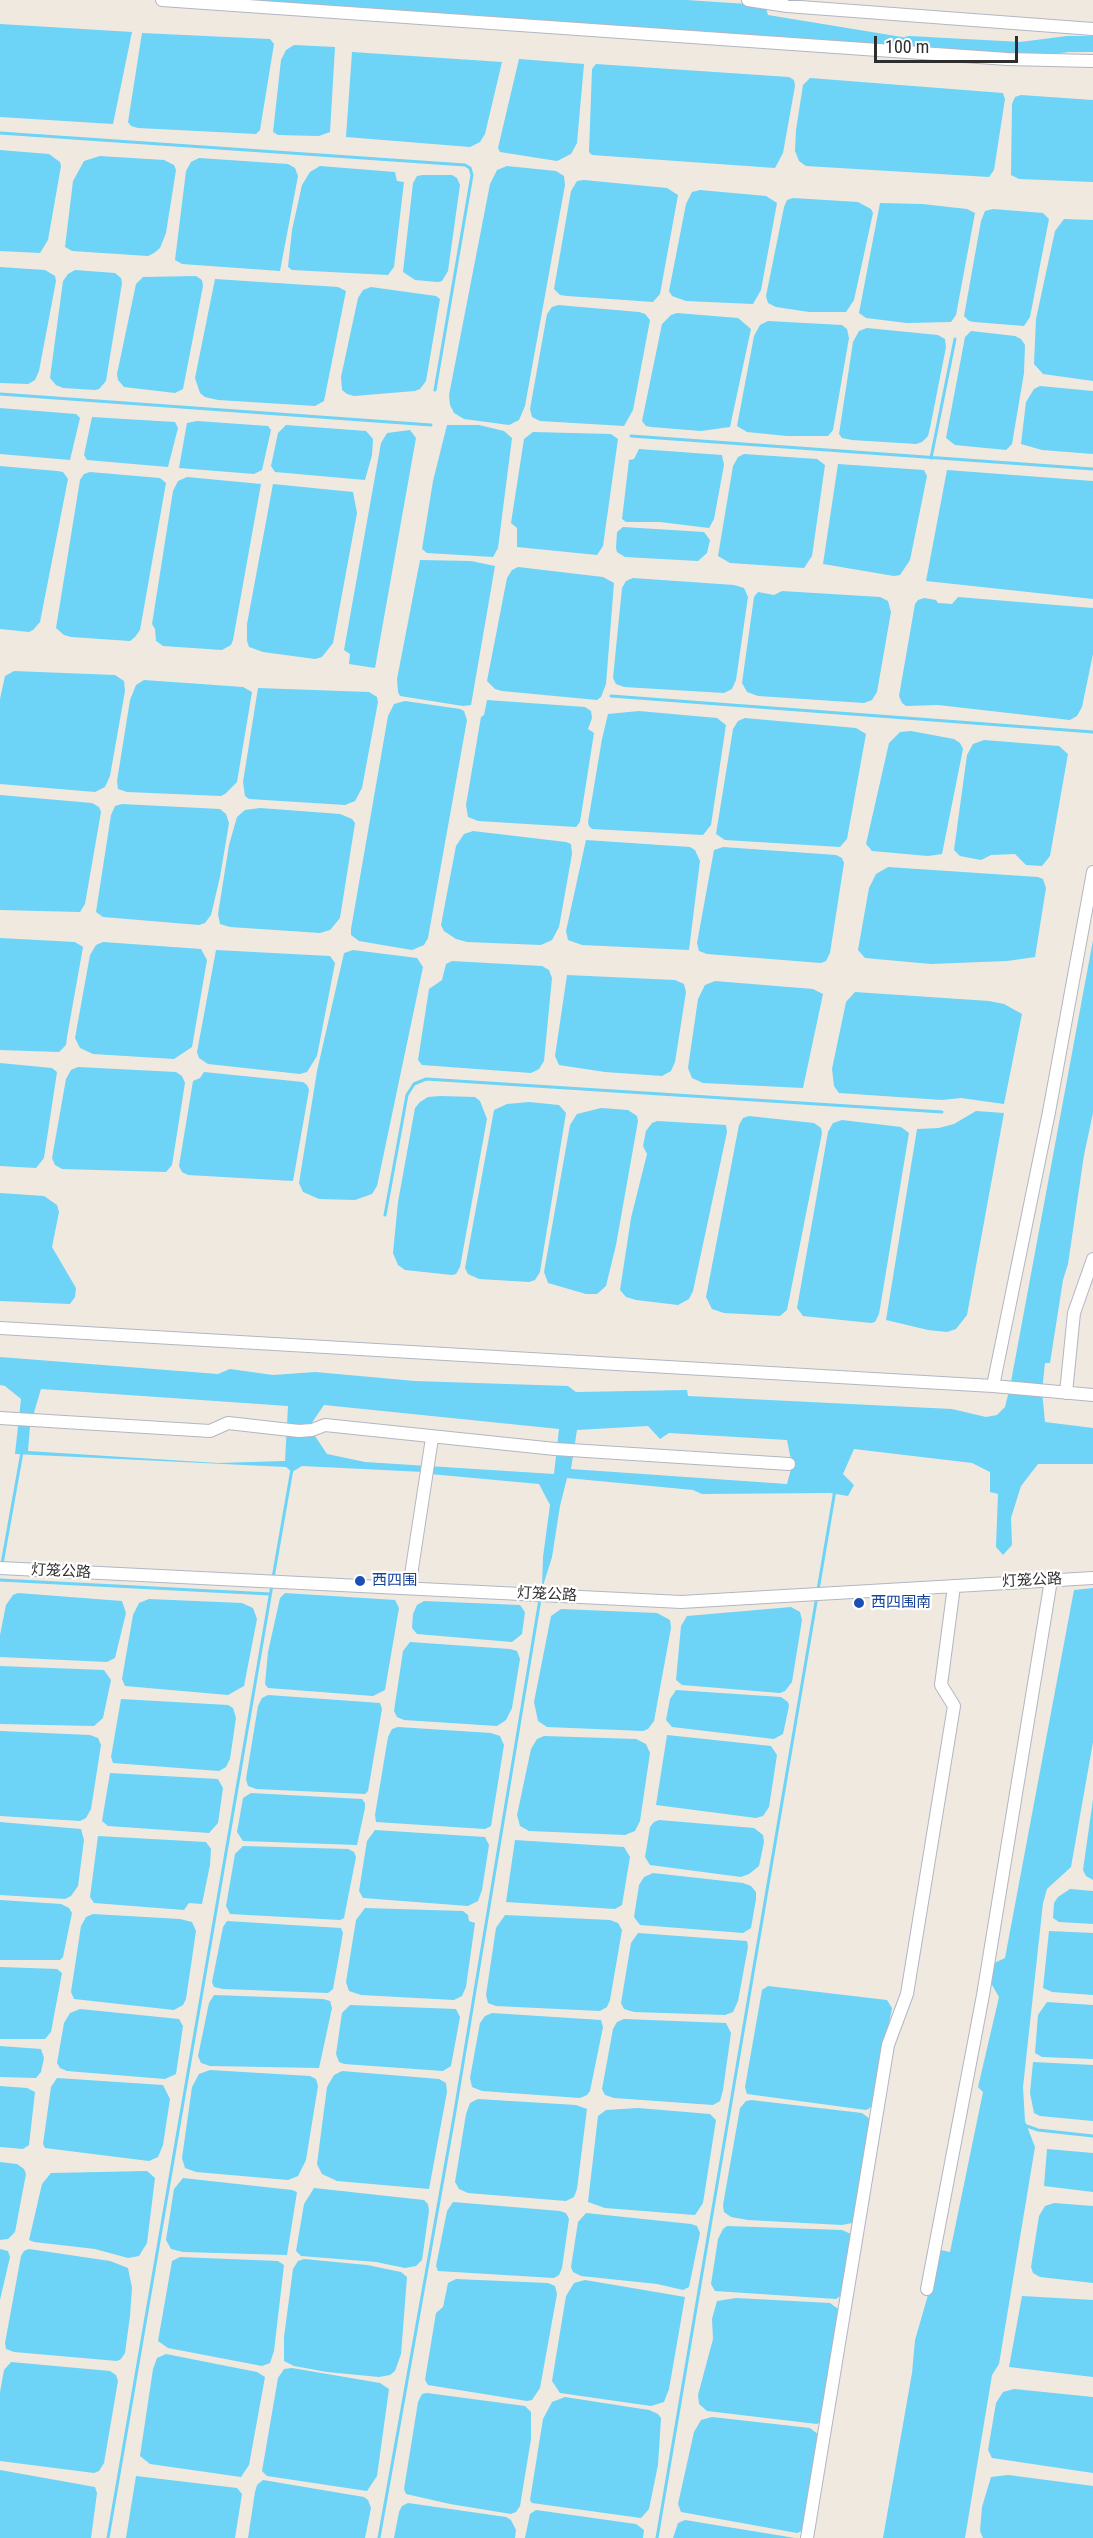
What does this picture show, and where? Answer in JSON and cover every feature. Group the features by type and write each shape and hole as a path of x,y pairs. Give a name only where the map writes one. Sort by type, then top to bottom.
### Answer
{"street":[{"path":"162,0 1006,60 1093,61"},
{"path":"748,0 788,6 1093,29"},
{"path":"993,1386 1049,1112 1093,872"},
{"path":"1066,1393 1074,1313 1093,1259"},
{"path":"0,1328 993,1386 1093,1395"},
{"path":"0,1418 210,1431 228,1423 299,1431 312,1430 325,1425 576,1451 789,1464"},
{"path":"409,1588 432,1438"},
{"name":"灯笼公路","path":"3,1569 681,1602 1093,1578"},
{"path":"927,2289 983,1995 1052,1580"},
{"path":"807,2538 888,2044 907,1994 954,1706 941,1685 954,1586"}],"water":[{"path":"216,0 687,0 747,4 766,8 768,15 908,38 931,45 907,48"},
{"path":"0,24 132,32 113,124 0,117"},
{"path":"142,33 270,39 274,44 260,130 256,134 131,126 128,122"},
{"path":"294,45 335,47 330,132 319,136 278,135 273,132 281,60 286,50"},
{"path":"352,52 502,62 485,134 480,142 470,147 346,137"},
{"path":"519,59 584,64 577,143 571,154 557,161 500,152 498,148"},
{"path":"596,64 789,77 794,80 795,86 783,153 775,168 592,155 589,152 592,69"},
{"path":"810,78 1003,93 1005,99 994,170 989,177 806,166 799,161 795,151 803,85"},
{"path":"1021,95 1093,100 1093,182 1019,179 1011,175 1012,104 1015,97"},
{"path":"0,150 49,154 60,162 48,240 40,253 0,251"},
{"path":"100,156 164,160 174,165 176,170 166,233 160,248 154,253 148,256 72,251 65,247 73,181 84,161"},
{"path":"199,158 288,164 295,168 298,176 280,271 182,264 175,260 186,171 191,162"},
{"path":"320,166 395,172 397,181 404,182 394,267 388,275 292,270 288,267 292,230 302,185 310,172"},
{"path":"507,166 556,171 564,176 565,185 525,406 519,420 509,425 464,419 454,413 449,395 490,184 497,170"},
{"path":"452,175 457,178 460,185 448,271 442,281 438,282 415,280 403,272 413,183 417,176"},
{"path":"577,181 667,188 678,195 660,294 653,302 567,296 560,295 554,289 571,191"},
{"path":"700,190 766,196 777,203 761,290 753,304 686,301 672,296 669,291 686,204 692,192"},
{"path":"793,198 858,202 871,209 873,213 854,300 846,312 809,312 776,307 768,303 766,296 784,207 787,200"},
{"path":"880,203 922,204 967,209 975,213 956,315 951,322 907,323 866,318 859,313"},
{"path":"993,209 1043,213 1049,219 1030,317 1024,326 974,322 964,316 981,221 985,211"},
{"path":"1064,219 1093,220 1093,381 1043,374 1034,364 1036,319 1055,231"},
{"path":"0,267 45,270 55,276 56,281 39,371 35,380 28,384 0,383"},
{"path":"75,270 115,273 121,278 122,283 106,381 95,390 63,388 56,385 50,378 63,281"},
{"path":"196,276 202,280 203,286 183,389 175,393 124,387 118,380 117,374 136,284 143,277"},
{"path":"215,279 338,287 346,291 324,401 315,406 218,400 205,397 200,393 195,378"},
{"path":"371,287 436,296 440,299 426,381 420,389 354,396 342,390 341,377 358,298 363,290"},
{"path":"558,305 639,312 645,314 650,320 633,410 624,426 540,421 532,417 530,409 547,314 552,307"},
{"path":"677,313 738,318 751,329 730,427 701,431 651,427 646,426 642,421 662,324 671,315"},
{"path":"768,321 842,325 847,329 849,338 833,430 828,436 787,436 747,432 737,426 754,336 760,325"},
{"path":"867,328 938,335 945,339 946,347 930,428 928,436 922,442 916,444 852,440 842,438 839,434 853,342 859,331"},
{"path":"971,331 1015,336 1025,345 1024,373 1012,444 1006,450 955,445 946,438 965,337"},
{"path":"1040,386 1093,391 1093,454 1042,450 1021,444 1026,402 1034,389"},
{"path":"0,408 76,414 80,418 70,460 0,454"},
{"path":"92,417 175,422 178,428 168,467 87,460 84,455"},
{"path":"197,421 268,426 271,430 262,470 254,474 179,468 187,423"},
{"path":"286,425 366,431 373,439 372,455 365,480 275,472 271,466 278,433"},
{"path":"447,425 479,425 504,431 512,438 498,548 493,557 427,553 422,549 433,481"},
{"path":"410,430 416,438 375,668 349,664 350,654 344,650 381,443 387,433"},
{"path":"533,432 611,434 618,439 603,546 597,555 517,547 517,528 511,523 524,439"},
{"path":"639,449 722,455 724,465 714,519 709,528 660,522 626,522 622,519 629,460 634,459"},
{"path":"744,454 817,459 825,465 812,556 804,568 730,563 718,556 733,466 738,457"},
{"path":"838,464 924,470 927,476 910,560 900,575 894,576 823,564"},
{"path":"0,466 63,472 68,479 40,622 29,632 0,629"},
{"path":"947,470 1093,481 1093,599 926,581"},
{"path":"90,472 160,478 166,483 140,630 130,641 71,637 64,635 56,628 80,480 84,474"},
{"path":"187,477 261,484 233,640 231,645 222,650 163,646 156,641 152,624 173,491 178,481"},
{"path":"273,484 353,492 357,513 333,643 322,657 315,659 263,652 249,647 247,641 247,624"},
{"path":"623,527 704,532 710,540 707,553 698,561 625,557 617,552 616,548 617,532"},
{"path":"420,560 471,561 495,566 471,705 463,706 400,696 398,692 397,679"},
{"path":"518,567 603,577 614,583 606,684 601,697 597,700 502,691 495,689 487,681 507,578 512,570"},
{"path":"633,578 734,585 744,588 748,597 736,680 732,689 724,693 624,687 616,684 613,678 622,588 626,581"},
{"path":"782,591 880,597 888,601 891,612 877,692 872,700 864,703 758,696 747,692 742,683 754,597 758,592 774,595"},
{"path":"958,597 1093,608 1093,654 1082,707 1077,716 1070,720 938,705 906,706 902,703 899,696 915,604 924,598 936,600 938,603 952,604"},
{"path":"14,671 115,675 124,681 125,691 110,776 105,787 95,792 0,784 0,699 5,676"},
{"path":"144,680 243,687 252,692 237,782 225,794 221,796 127,792 118,789 117,781 130,700 136,685"},
{"path":"258,688 369,692 377,697 362,788 355,801 345,805 249,799 245,796 243,782"},
{"path":"487,700 585,707 591,711 592,718 588,729 594,733 580,822 576,827 478,821 468,817 466,805 481,717 484,715"},
{"path":"405,701 460,709 464,711 467,720 428,938 424,945 412,950 359,941 351,935 388,716 394,704"},
{"path":"639,711 717,718 726,725 711,825 703,835 592,829 589,826 608,714"},
{"path":"745,718 856,728 866,734 847,839 840,847 725,840 716,834 733,729 738,721"},
{"path":"911,731 954,739 963,749 942,854 928,856 872,851 866,844 889,743 900,732"},
{"path":"984,740 1059,746 1068,754 1050,856 1042,866 1026,865 1015,854 991,855 981,860 960,856 954,850 967,755 973,744"},
{"path":"0,795 92,803 99,807 101,812 85,904 80,912 0,910"},
{"path":"122,804 220,809 226,814 229,823 220,877 211,915 205,923 199,925 103,917 96,912 111,815 115,806"},
{"path":"260,808 340,814 352,819 355,823 340,918 330,930 320,933 230,927 220,924 218,914 229,845 237,817 245,810"},
{"path":"473,831 571,844 572,854 559,927 552,940 541,945 467,942 456,939 444,931 441,925 456,846 464,834"},
{"path":"586,840 690,847 695,850 700,861 689,950 582,945 568,940 566,931"},
{"path":"723,847 836,855 842,858 844,863 830,953 826,961 821,963 707,954 699,951 697,943 714,850"},
{"path":"888,867 1043,879 1046,888 1035,957 1007,961 931,964 865,958 858,950 869,888 876,874"},
{"path":"0,938 75,942 83,947 66,1045 59,1052 0,1050"},
{"path":"1093,940 1093,1113 1050,1363 1045,1363 1042,1391 1045,1422 1093,1428 1093,1464 1038,1464 1021,1486 1011,1518 1012,1545 1003,1555 996,1547 998,1494 990,1492 990,1472 972,1463 854,1449 843,1474 854,1485 848,1496 830,1493 702,1494 693,1490 567,1478 552,1557 542,1589 543,1557 550,1505 539,1484 423,1472 302,1466 292,1472 286,1467 15,1454 21,1399 5,1386 0,1385 0,1357 218,1374 230,1369 273,1375 315,1372 415,1381 568,1386 576,1392 687,1390 688,1396 952,1409 986,1417 997,1415 1005,1407","holes":["41,1389 288,1406 285,1461 218,1463 28,1451 30,1426","324,1405 559,1429 554,1474 365,1462 327,1454 309,1427","648,1426 660,1439 669,1433 787,1440 792,1465 787,1484 571,1469 577,1430"]},
{"path":"103,942 201,949 207,960 192,1047 174,1059 93,1054 80,1048 75,1038 90,955 96,945"},
{"path":"216,950 330,956 335,963 317,1056 307,1072 300,1074 208,1064 199,1058 197,1052"},
{"path":"353,950 417,958 423,967 377,1186 372,1194 355,1200 319,1199 303,1192 299,1183 317,1071 344,953"},
{"path":"452,961 542,966 549,970 552,978 544,1061 539,1069 531,1073 422,1065 418,1060 429,989 442,980 446,964"},
{"path":"567,975 675,980 684,984 686,992 675,1062 671,1071 662,1076 605,1072 559,1065 555,1056"},
{"path":"715,981 813,989 823,994 803,1088 703,1083 692,1078 688,1068 698,999 705,985"},
{"path":"855,992 989,1001 1004,1004 1022,1014 1004,1104 961,1098 942,1100 839,1093 834,1086 832,1069 846,1002"},
{"path":"0,1063 52,1068 57,1072 44,1158 36,1168 0,1166"},
{"path":"78,1067 176,1072 182,1076 185,1083 172,1165 166,1172 62,1169 55,1165 52,1158 66,1079 71,1070"},
{"path":"204,1072 303,1082 307,1085 309,1090 293,1181 188,1175 182,1172 179,1166 193,1081 200,1078"},
{"path":"428,1097 475,1097 480,1101 487,1119 460,1267 456,1274 452,1275 405,1270 398,1265 393,1253 398,1202 415,1108"},
{"path":"529,1102 559,1105 566,1113 540,1272 535,1280 529,1282 479,1279 468,1274 465,1268 494,1110 507,1104"},
{"path":"601,1108 628,1110 637,1116 638,1121 616,1245 606,1286 597,1294 586,1294 548,1283 544,1272 570,1125 577,1114"},
{"path":"976,1111 1004,1113 967,1315 956,1329 947,1332 886,1320 917,1129 939,1128 954,1124"},
{"path":"749,1116 814,1123 821,1128 822,1133 787,1310 780,1316 724,1313 712,1309 706,1297 739,1125 743,1118"},
{"path":"842,1120 901,1127 909,1133 879,1314 875,1322 871,1323 803,1316 797,1308 828,1132 833,1123"},
{"path":"657,1121 726,1125 727,1132 693,1291 689,1299 678,1305 636,1300 626,1297 620,1290 631,1218 647,1154 643,1146 646,1131 652,1123"},
{"path":"0,1193 44,1196 57,1205 59,1212 52,1247 76,1288 75,1297 70,1304 0,1301"},
{"path":"1093,1588 1093,1742 1071,1867 1047,1889 1043,1903 1023,2087 1025,2121 1035,2147 999,2364 992,2375 965,2538 883,2538 912,2373 915,2340 941,2250 950,2252 983,2092 978,2087 999,1997 988,1978 992,1964 1005,1958 1074,1590"},
{"path":"18,1593 122,1601 126,1613 115,1658 107,1662 0,1657 0,1635 6,1605 13,1595"},
{"path":"285,1593 395,1600 399,1608 385,1690 373,1696 268,1688 265,1684 268,1652 280,1598"},
{"path":"149,1599 242,1603 253,1608 257,1619 244,1686 228,1695 125,1686 122,1679 133,1615 139,1603"},
{"path":"424,1601 520,1605 525,1612 522,1634 512,1642 417,1634 412,1628 413,1614 417,1605"},
{"path":"791,1607 800,1612 802,1620 792,1682 785,1691 780,1693 682,1685 676,1680 681,1626 687,1616"},
{"path":"561,1609 657,1613 670,1620 671,1628 654,1721 648,1729 643,1731 547,1727 538,1721 534,1702 551,1616"},
{"path":"410,1642 517,1651 520,1659 512,1708 506,1720 497,1726 404,1720 397,1717 394,1711 403,1651"},
{"path":"0,1666 104,1670 111,1680 103,1718 94,1726 0,1724"},
{"path":"676,1690 781,1697 788,1702 789,1706 783,1734 774,1739 672,1727 666,1720 670,1699"},
{"path":"268,1695 380,1703 382,1709 368,1791 365,1794 256,1789 248,1786 246,1779 258,1706 262,1698"},
{"path":"121,1699 228,1705 233,1708 236,1718 230,1759 226,1767 219,1771 113,1763 111,1757"},
{"path":"398,1727 491,1733 500,1736 504,1745 491,1826 485,1829 376,1822 375,1815 388,1737 392,1729"},
{"path":"0,1731 90,1735 98,1738 101,1745 91,1809 86,1818 80,1821 0,1816"},
{"path":"667,1735 771,1746 777,1755 769,1807 763,1816 756,1818 656,1805"},
{"path":"544,1736 636,1739 646,1744 650,1753 640,1821 635,1831 625,1835 529,1831 520,1826 517,1815 531,1749 537,1739"},
{"path":"110,1773 218,1779 223,1788 218,1823 209,1833 108,1826 102,1821"},
{"path":"251,1793 362,1799 365,1808 357,1845 243,1841 237,1832 243,1798"},
{"path":"1093,1799 1093,1880 1086,1876 1083,1870"},
{"path":"659,1820 754,1828 763,1835 764,1842 759,1866 741,1877 650,1865 645,1857 650,1827"},
{"path":"0,1822 81,1829 84,1840 78,1886 71,1896 65,1899 0,1895"},
{"path":"375,1830 485,1837 489,1845 482,1890 478,1901 468,1906 363,1898 359,1891 367,1841"},
{"path":"98,1836 206,1842 211,1849 210,1865 202,1904 189,1903 184,1910 94,1903 90,1897"},
{"path":"515,1840 624,1847 630,1857 622,1905 615,1909 506,1902"},
{"path":"243,1846 348,1849 354,1852 356,1857 344,1918 340,1920 230,1914 226,1906 235,1854"},
{"path":"653,1873 743,1883 751,1886 756,1892 756,1899 751,1928 743,1933 640,1925 634,1917 639,1885 644,1877"},
{"path":"1070,1889 1093,1891 1093,1924 1059,1922 1053,1918 1054,1903 1058,1897"},
{"path":"0,1900 61,1904 69,1908 72,1913 63,1957 60,1960 0,1960"},
{"path":"365,1908 463,1911 468,1915 469,1921 475,1923 466,1987 462,1996 454,2000 361,1995 349,1991 346,1982 356,1920"},
{"path":"93,1914 180,1919 192,1922 196,1931 186,1999 183,2005 174,2010 74,1999 71,1992 81,1926 86,1917"},
{"path":"505,1915 610,1920 618,1923 622,1930 607,2007 600,2011 496,2006 488,2003 486,1995 496,1928"},
{"path":"227,1921 341,1928 343,1933 333,1989 328,1993 214,1987 212,1982 223,1927"},
{"path":"1049,1931 1093,1933 1093,1995 1052,1992 1043,1988"},
{"path":"638,1933 747,1941 748,1947 738,2001 733,2012 725,2015 634,2012 624,2009 621,2003 631,1943"},
{"path":"0,1967 57,1969 62,1973 51,2032 45,2039 0,2039"},
{"path":"768,1986 887,2000 892,2008 874,2102 870,2108 866,2110 747,2094 745,2087 762,1990"},
{"path":"214,1995 330,2001 332,2008 319,2068 210,2066 201,2063 198,2056 209,2003"},
{"path":"1047,2002 1093,2005 1093,2059 1042,2057 1035,2053 1038,2015"},
{"path":"350,2005 456,2009 460,2017 451,2066 443,2071 339,2062 336,2054 342,2013"},
{"path":"80,2009 179,2019 183,2026 176,2074 165,2079 67,2071 60,2068 57,2063 64,2023 70,2013"},
{"path":"492,2013 601,2020 603,2027 590,2091 587,2095 580,2098 482,2091 472,2087 470,2078 480,2023 485,2016"},
{"path":"624,2019 726,2023 731,2033 720,2101 713,2105 614,2098 605,2095 602,2089 613,2029 617,2022"},
{"path":"0,2046 41,2049 44,2058 41,2072 36,2078 0,2077"},
{"path":"1033,2062 1093,2065 1093,2121 1040,2116 1034,2113 1030,2093"},
{"path":"210,2070 310,2076 316,2079 318,2086 306,2160 298,2176 288,2180 196,2172 185,2168 182,2158 192,2087 199,2074"},
{"path":"342,2071 439,2079 446,2083 447,2092 429,2189 337,2181 322,2174 317,2164 327,2087 334,2075"},
{"path":"57,2078 163,2085 170,2099 163,2145 158,2157 149,2161 45,2148 43,2144 51,2087"},
{"path":"0,2086 27,2088 35,2092 29,2145 23,2149 0,2147"},
{"path":"478,2099 576,2105 587,2109 574,2197 566,2201 468,2193 459,2189 455,2182 466,2114 470,2103"},
{"path":"746,2101 862,2113 870,2119 855,2219 852,2223 842,2225 748,2220 731,2217 724,2212 723,2205 740,2108"},
{"path":"638,2108 710,2114 716,2120 703,2203 695,2215 605,2208 588,2202 598,2116 606,2110"},
{"path":"1047,2149 1093,2153 1093,2192 1044,2186"},
{"path":"0,2162 17,2164 24,2169 26,2174 15,2232 8,2239 0,2240"},
{"path":"147,2171 155,2178 147,2243 139,2256 128,2258 95,2249 29,2240 42,2184 51,2173"},
{"path":"183,2178 297,2192 287,2255 183,2252 171,2249 166,2240 174,2189"},
{"path":"314,2188 424,2200 428,2204 429,2211 422,2260 416,2266 405,2268 376,2262 301,2256 296,2251 304,2204"},
{"path":"453,2202 566,2213 569,2219 559,2275 554,2278 438,2271 436,2266 447,2211"},
{"path":"1054,2203 1093,2206 1093,2283 1040,2277 1033,2273 1031,2267 1039,2216 1045,2206"},
{"path":"586,2213 697,2226 700,2233 689,2287 683,2290 657,2284 581,2276 573,2272 571,2267 578,2222"},
{"path":"727,2226 842,2230 851,2234 853,2237 842,2295 836,2299 715,2291 711,2284 718,2239"},
{"path":"0,2249 8,2251 10,2257 0,2300"},
{"path":"29,2249 110,2261 128,2268 132,2288 130,2316 125,2353 121,2359 117,2361 14,2352 6,2349 5,2343 21,2256"},
{"path":"180,2257 278,2261 284,2265 274,2351 270,2363 262,2366 168,2348 158,2341 172,2261"},
{"path":"304,2259 367,2265 401,2272 407,2277 401,2354 395,2371 390,2375 379,2377 327,2372 294,2366 284,2361 284,2337 293,2269 298,2261"},
{"path":"456,2279 548,2283 555,2286 557,2294 540,2388 532,2400 428,2385 425,2380 436,2313 443,2307 448,2283"},
{"path":"585,2280 685,2297 669,2389 664,2402 651,2406 560,2393 552,2381 566,2296 574,2283"},
{"path":"1022,2296 1093,2300 1093,2377 1009,2367"},
{"path":"736,2298 830,2303 841,2311 820,2422 817,2424 707,2411 699,2404 698,2395 713,2339 712,2319 717,2301"},
{"path":"166,2354 257,2372 265,2377 249,2465 241,2477 150,2464 140,2456 153,2369 157,2358"},
{"path":"11,2362 110,2371 116,2375 118,2381 104,2463 99,2471 94,2473 0,2461 0,2392 4,2370"},
{"path":"292,2368 380,2383 389,2389 377,2476 367,2491 267,2476 262,2471 278,2378 284,2369"},
{"path":"1014,2389 1093,2397 1093,2473 992,2458 988,2450 996,2403 1003,2392"},
{"path":"422,2394 525,2406 531,2412 531,2439 520,2506 516,2512 511,2514 406,2494 404,2489 418,2402"},
{"path":"565,2397 649,2410 661,2418 658,2465 649,2509 641,2518 532,2503 530,2500 543,2419 552,2402"},
{"path":"712,2417 810,2428 819,2435 806,2529 797,2533 681,2512 678,2504 694,2432 701,2420"},
{"path":"0,2470 95,2487 97,2493 91,2538 0,2538"},
{"path":"1008,2475 1093,2486 1093,2538 983,2538 980,2531 982,2507 991,2477"},
{"path":"136,2476 237,2488 242,2494 235,2538 126,2538"},
{"path":"263,2480 364,2497 371,2508 365,2538 248,2538 255,2492 257,2485"},
{"path":"408,2503 506,2517 511,2520 516,2530 515,2538 394,2538 399,2512 402,2506"},
{"path":"536,2510 636,2524 644,2530 643,2538 525,2538 530,2514"},
{"path":"685,2520 795,2538 673,2538 678,2523"}],"waterway":[{"path":"909,44 1021,50 1068,44 1093,44"},
{"path":"0,133 465,165 470,168 472,175 435,390"},
{"path":"931,458 955,339"},
{"path":"0,394 431,425"},
{"path":"631,436 1093,469"},
{"path":"611,696 1093,732"},
{"path":"385,1215 407,1095 414,1084 426,1079 942,1112"},
{"path":"2,1564 22,1452"},
{"path":"273,1578 292,1469"},
{"path":"818,1590 835,1490"},
{"path":"0,1580 270,1594"},
{"path":"108,2538 272,1585"},
{"path":"657,2538 817,1596"},
{"path":"379,2538 454,2117 540,1599"},
{"path":"1024,2125 1038,2130 1093,2136"}],"place":[{"name":"西四围","path":"360,1581"},
{"name":"西四围南","path":"859,1603"}]}
